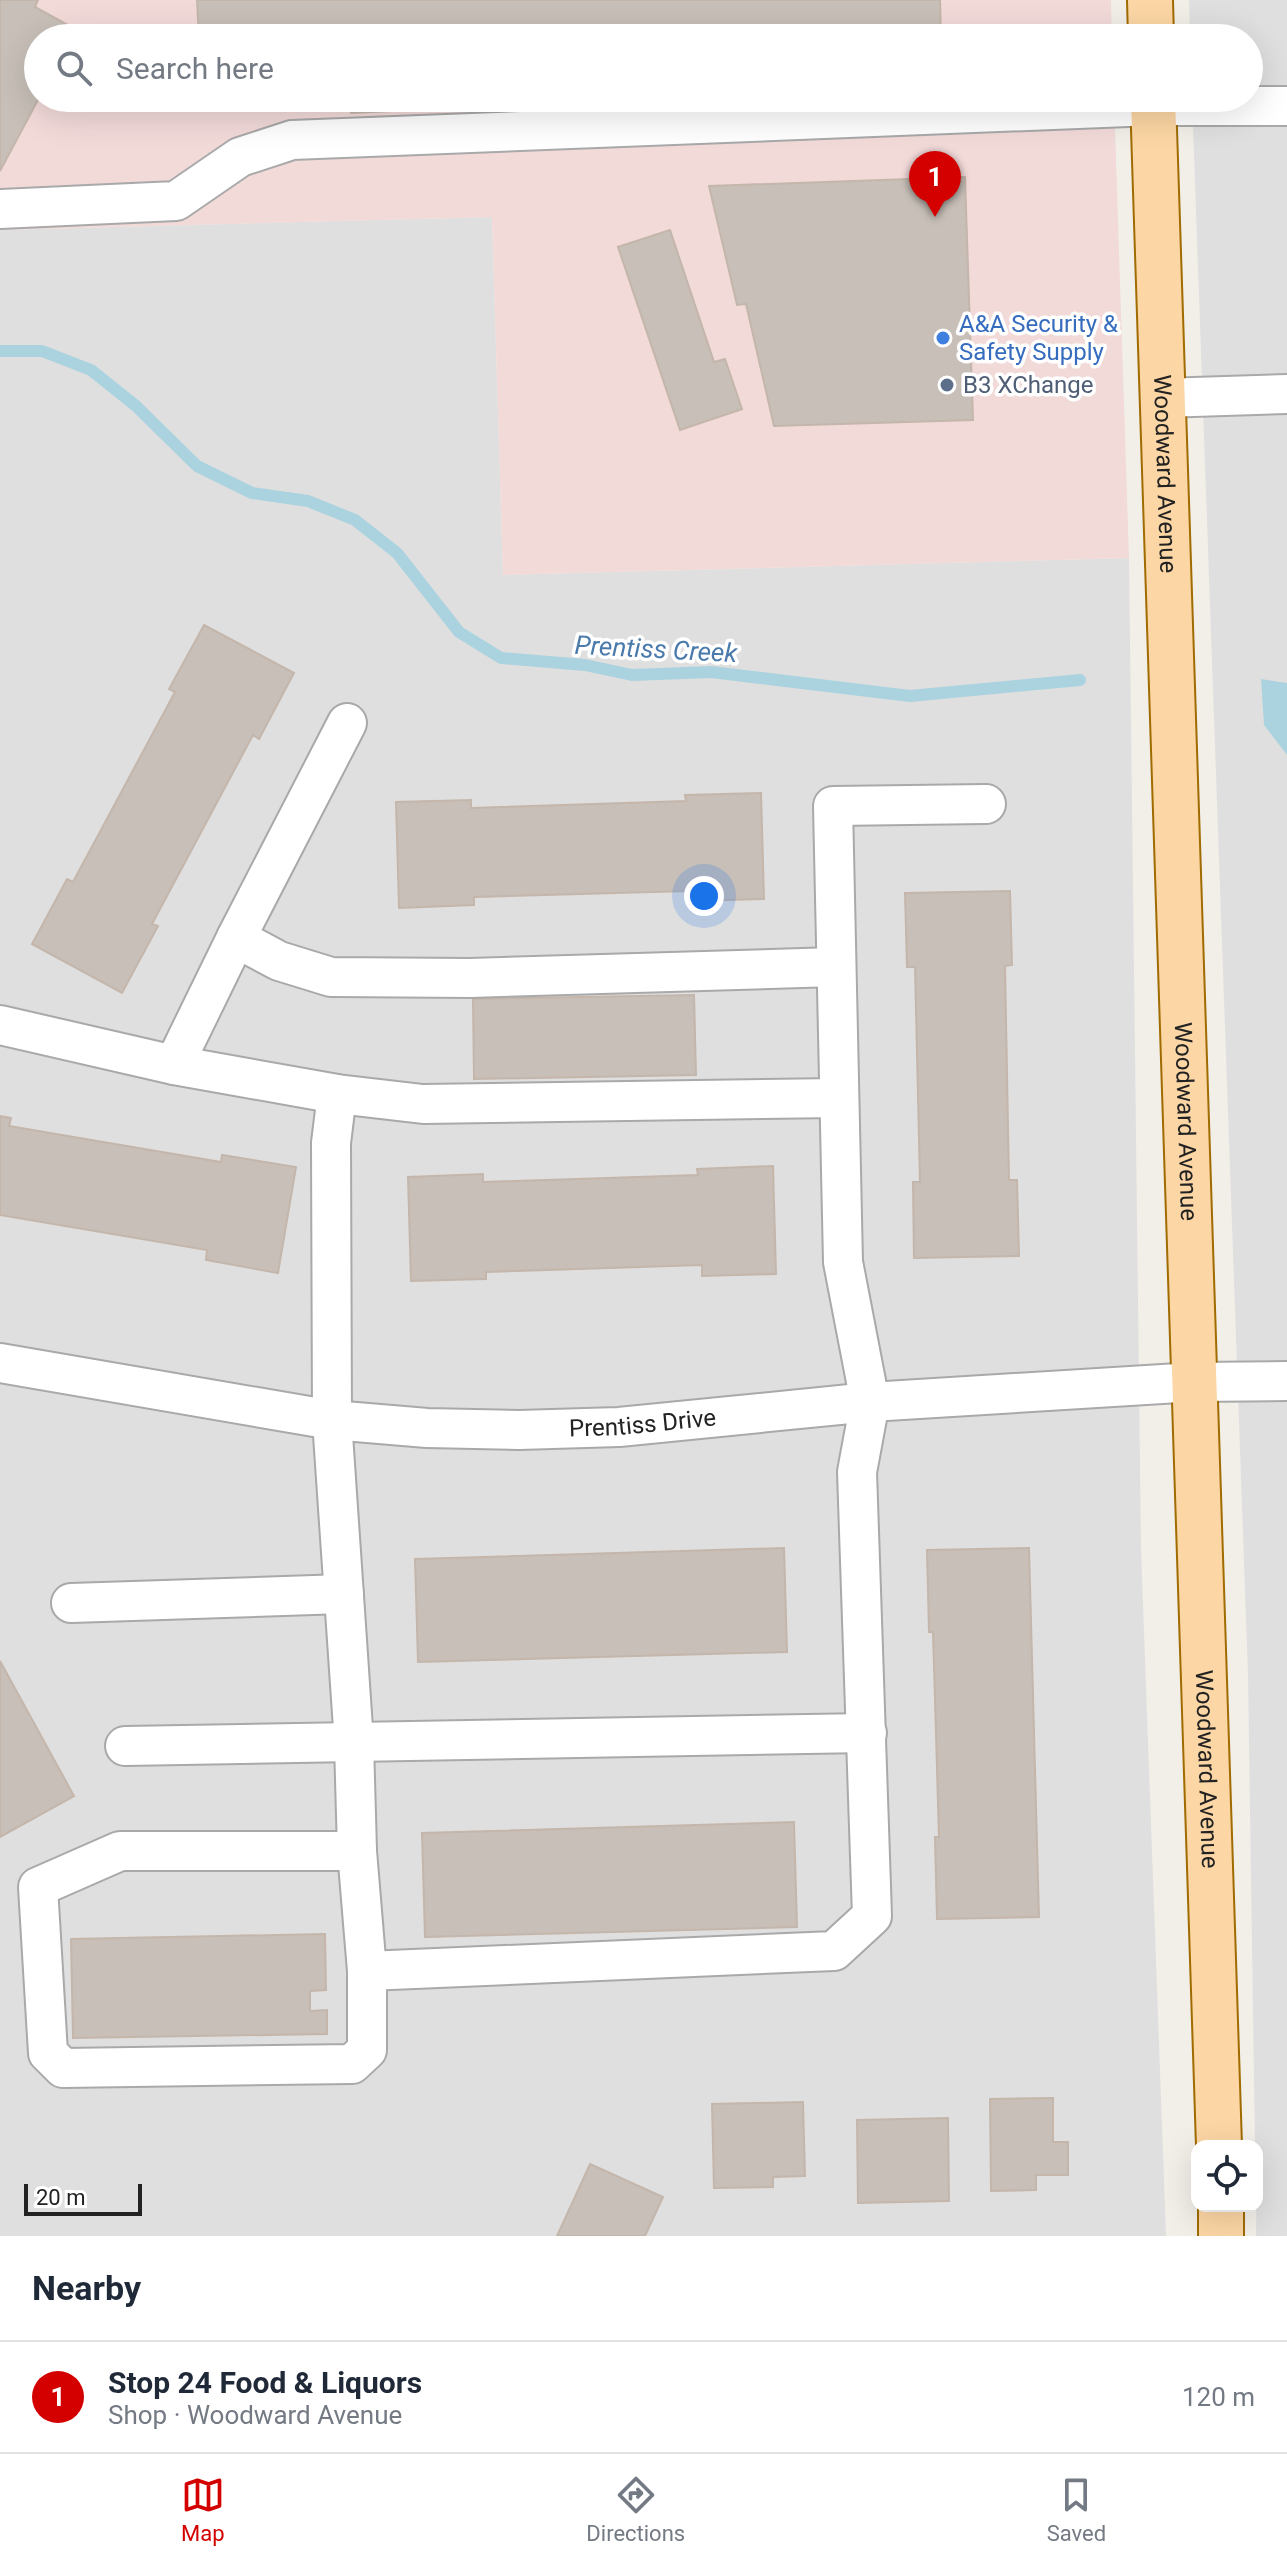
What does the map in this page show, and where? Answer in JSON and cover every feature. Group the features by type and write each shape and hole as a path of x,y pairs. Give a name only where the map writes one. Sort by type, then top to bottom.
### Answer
{"main road":[{"path":"1150,0 1151,24"},
{"name":"Woodward Avenue","path":"1153,112 1219,2140"},
{"path":"1221,2212 1221,2236"}],"street":[{"path":"1263,105 1287,106"},
{"path":"0,209 176,201 240,157 292,140 926,112"},
{"path":"1162,398 1287,394"},
{"path":"174,1065 347,723"},
{"path":"367,1971 834,1951 872,1916 857,1472 870,1402 843,1262 833,806 986,804"},
{"path":"236,938 279,961 331,977 470,978 835,967"},
{"path":"0,1025 174,1065 337,1094 423,1104 839,1098"},
{"path":"337,1094 331,1143 332,1420 367,1971 367,2050 352,2064 63,2068 48,2053 38,1887 120,1851 357,1851"},
{"name":"Prentiss Drive","path":"0,1363 332,1420 458,1428 619,1427 870,1402 1195,1382 1287,1381"},
{"path":"71,1603 344,1594"},
{"path":"125,1746 867,1733"}],"shaded area":[{"path":"0,0 1111,0 1112,24 24,24 24,112 1114,112 1129,558 503,575 492,217 0,230"},
{"path":"1189,0 1287,0 1287,2236 1256,2236 1256,2212 1263,2212 1263,2140 1255,2140 1248,1675 1192,112 1263,112 1263,24 1190,24"},
{"name":"Prentiss Creek","path":"492,217 503,575 1129,558 1141,1549 1166,2236 0,2236 0,230"}],"water":[{"path":"1261,679 1287,683 1287,755 1264,725"}],"building":[{"path":"0,0 38,0 35,7 66,24 24,24 24,112 32,112 0,171"},
{"path":"197,0 940,0 941,24 198,24"},
{"path":"965,177 973,420 774,426 746,304 737,305 709,186"},
{"path":"670,230 714,362 725,359 742,409 680,430 618,247"},
{"path":"204,625 294,673 259,739 253,735 152,924 158,926 122,993 32,944 67,879 73,882 175,692 169,689"},
{"path":"761,793 764,899 690,901 689,891 474,897 474,905 399,908 396,802 471,800 471,808 686,801 685,795"},
{"path":"1010,891 1012,965 1005,966 1009,1180 1017,1180 1019,1256 914,1258 913,1182 920,1182 915,967 907,967 905,893"},
{"path":"694,995 696,1075 474,1079 473,999"},
{"path":"0,1116 11,1118 9,1126 221,1162 222,1155 296,1167 278,1273 206,1260 207,1250 0,1215"},
{"path":"773,1166 776,1274 702,1276 702,1265 486,1272 486,1279 411,1281 408,1177 483,1174 483,1182 698,1175 697,1169"},
{"path":"784,1548 787,1652 418,1662 415,1559"},
{"path":"1029,1548 1039,1917 937,1919 935,1837 939,1837 933,1632 929,1632 927,1550"},
{"path":"0,1661 74,1796 0,1837"},
{"path":"794,1822 797,1927 425,1937 422,1833"},
{"path":"325,1934 326,1990 310,1991 310,2011 327,2010 327,2034 73,2038 71,1939"},
{"path":"1053,2098 1053,2142 1068,2142 1068,2175 1036,2175 1036,2190 991,2191 990,2099"},
{"path":"803,2102 805,2176 773,2177 773,2187 714,2188 712,2104"},
{"path":"948,2118 949,2201 858,2203 857,2120"},
{"path":"590,2164 663,2197 645,2236 557,2236"}],"waterway":[{"name":"Prentiss Creek","path":"0,351 42,351 91,370 136,406 197,466 252,493 308,501 355,520 397,553 459,632 501,658 585,665 632,675 711,672 910,696 1080,680"}],"place":[{"name":"Stop 24 Food & Liquors","path":"935,217"},
{"name":"A&A Security & Safety Supply","path":"943,338"},
{"name":"B3 XChange","path":"947,385"}]}
